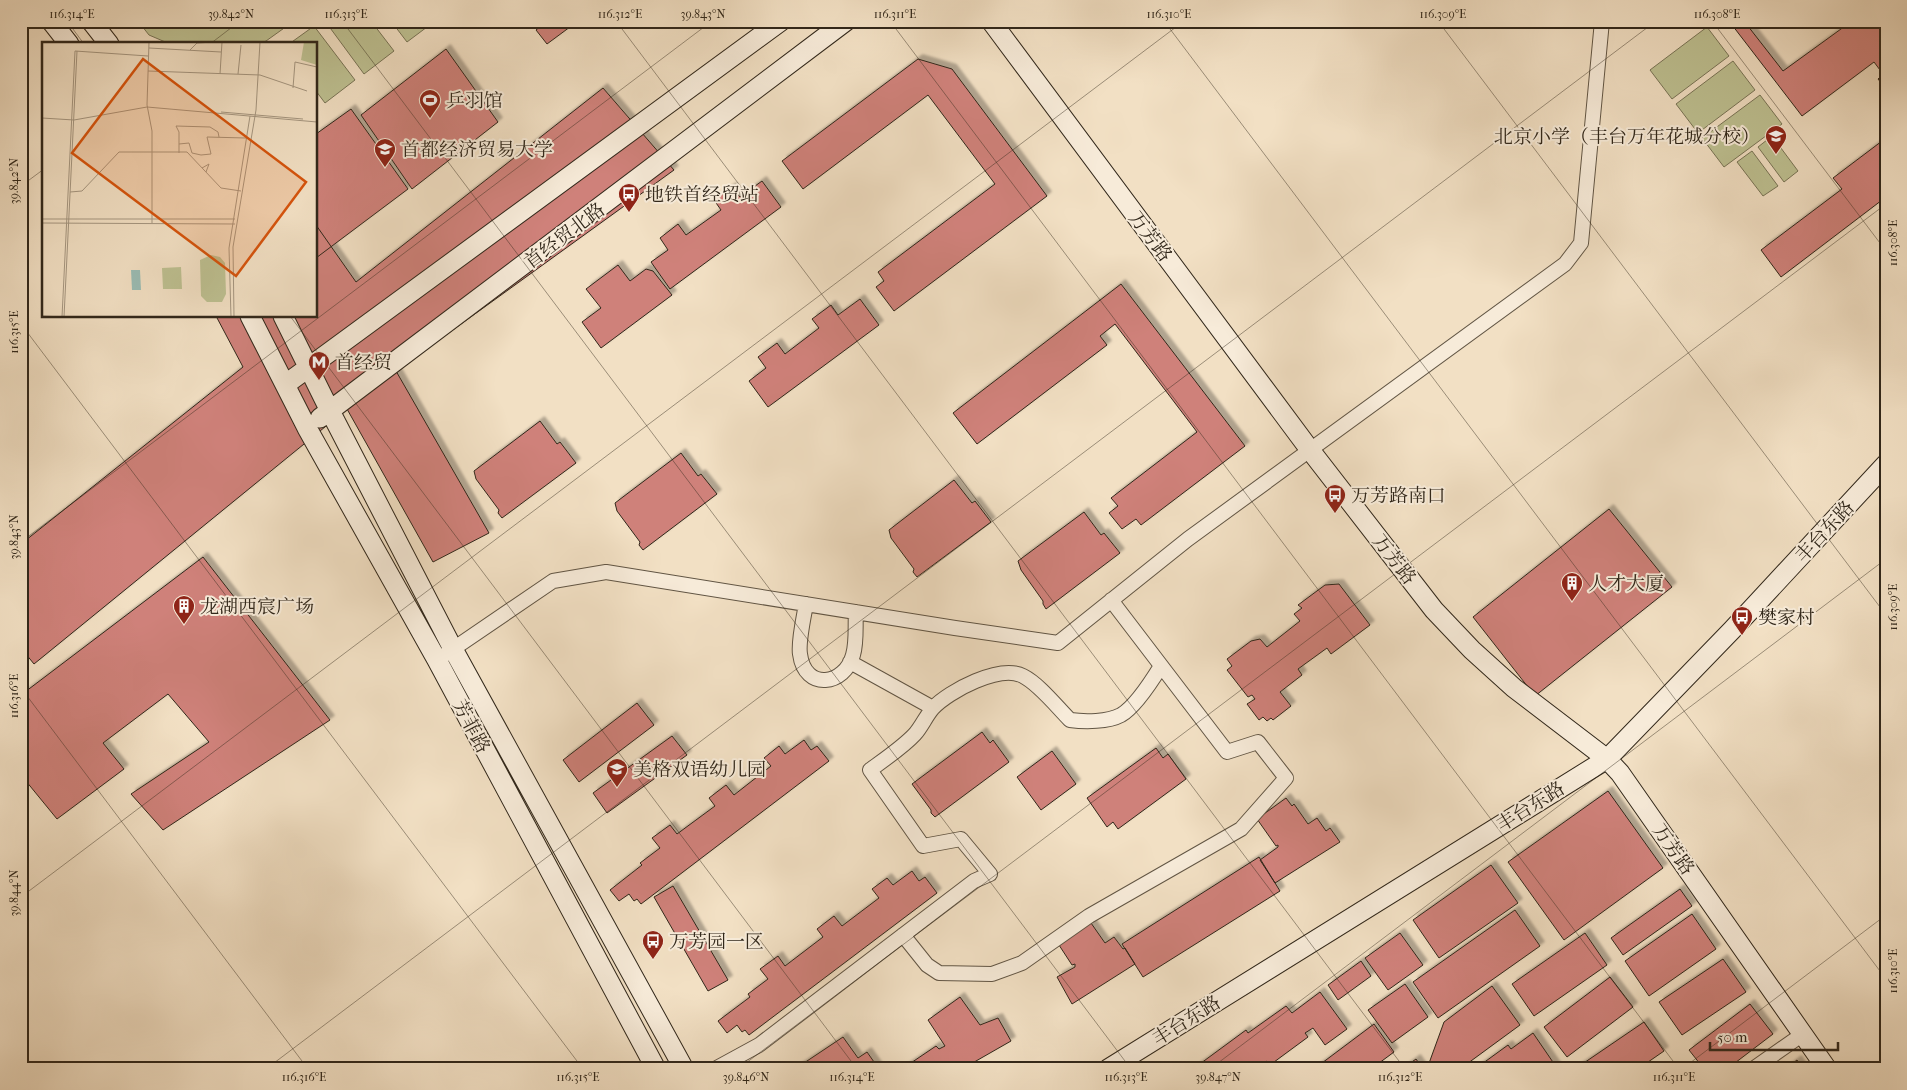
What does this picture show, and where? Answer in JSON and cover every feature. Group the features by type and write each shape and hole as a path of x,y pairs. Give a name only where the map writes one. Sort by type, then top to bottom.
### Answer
{"street":[{"path":"51,21 67,42"},
{"path":"90,21 107,42"},
{"path":"286,384 781,21"},
{"name":"首经贸北路","path":"307,428 846,21"},
{"name":"万芳路","path":"991,21 1310,450 1428,602 1452,630 1514,688 1607,758 1632,788 1827,1069"},
{"path":"437,660 553,581 606,572 1058,643 1188,539 1565,264 1581,243 1602,21"},
{"name":"芳菲路","path":"251,318 307,428 437,660 656,1069"},
{"name":"芳菲路","path":"284,318 453,649 684,1069"},
{"name":"丰台东路","path":"1108,1069 1607,758 1722,641 1886,464"},
{"path":"903,935 927,965 938,973 992,974 1022,963 1089,916 1241,829 1286,778 1258,742 1227,752 1112,600"},
{"path":"806,604 799,652 804,670 810,677 821,681 835,677 846,669 850,662 853,655 856,612"},
{"path":"850,662 933,708"},
{"path":"715,1069 759,1045 974,882 990,874 961,839 923,846 870,770 915,734 933,708 960,687 994,675 1011,672 1030,680 1070,720 1091,722 1122,715 1146,690 1161,666"},
{"path":"1753,1069 1803,1034"}],"green space":[{"path":"138,21 294,21 264,42 165,42 149,35"},
{"path":"325,21 371,21 394,51 364,74"},
{"path":"391,21 435,21 407,42"},
{"path":"314,26 355,80 325,103 318,94 318,42 292,42"},
{"path":"1707,27 1729,56 1672,99 1650,70"},
{"path":"1733,61 1755,90 1698,133 1676,104"},
{"path":"1760,95 1782,124 1724,167 1702,138"},
{"path":"1772,136 1798,171 1784,182 1758,147"},
{"path":"1752,151 1778,186 1763,196 1737,162"}],"building":[{"path":"547,21 578,21 547,44 536,30"},
{"path":"1729,21 1744,21 1783,71 1852,21 1886,21 1886,89 1878,79 1883,74 1874,62 1802,116"},
{"name":"乒羽馆","path":"446,49 498,122 412,189 361,115"},
{"path":"918,59 952,69 1047,196 894,311 876,287 884,281 878,272 995,184 928,95 803,189 782,161"},
{"path":"603,88 674,170 396,371 489,533 433,562 347,409 34,664 21,648 21,544 243,367 217,318 318,318 318,228 356,282"},
{"path":"351,109 408,189 318,256 318,133"},
{"path":"1886,138 1886,197 1781,277 1761,250 1842,189 1833,178"},
{"path":"762,181 781,207 670,289 651,262 668,250 660,238 678,224 686,235 721,210 714,200 732,187 740,197"},
{"path":"618,265 630,281 646,269 653,271 672,295 601,348 582,322 601,308 586,289"},
{"path":"1121,284 1245,446 1141,525 1136,519 1122,529 1109,513 1118,506 1111,498 1197,432 1115,324 1100,336 1107,345 977,444 953,413"},
{"path":"860,299 879,325 768,407 749,381 766,368 758,357 777,343 785,354 819,328 812,319 831,305 838,315"},
{"path":"540,421 557,444 560,442 576,463 502,518 498,513 499,510 476,479 474,471"},
{"path":"681,453 698,476 701,474 717,494 643,550 639,545 640,542 617,511 615,503"},
{"path":"954,480 972,503 975,501 991,522 917,577 913,572 914,569 891,538 889,530"},
{"name":"人才大厦","path":"1609,509 1672,587 1535,696 1473,617"},
{"path":"1084,512 1101,535 1104,533 1120,553 1046,609 1043,601 1021,570 1018,561"},
{"name":"龙湖西宸广场","path":"203,557 330,720 163,830 131,794 209,742 168,694 103,743 124,769 57,819 21,775 21,695"},
{"path":"1339,584 1370,625 1331,654 1327,648 1298,669 1302,675 1280,692 1291,706 1273,720 1271,718 1267,721 1263,717 1259,720 1247,704 1255,699 1252,695 1248,697 1227,670 1232,666 1227,659 1251,641 1260,639 1267,647 1300,621 1294,614 1302,608 1298,605 1325,585"},
{"path":"637,703 654,725 579,782 563,760"},
{"path":"982,732 990,743 993,740 1009,762 935,817 912,784"},
{"path":"672,736 687,755 607,813 593,793"},
{"path":"804,740 811,750 817,746 829,761 641,904 637,899 634,901 629,894 619,901 610,890 660,848 652,838 670,825 677,834 715,806 709,798 726,785 734,795 771,766 764,758 779,746 785,754"},
{"path":"1156,748 1163,758 1168,754 1186,779 1118,829 1113,822 1107,827 1087,798"},
{"path":"1052,751 1076,784 1041,810 1017,777"},
{"path":"1608,791 1663,868 1564,940 1508,862"},
{"path":"1286,798 1292,806 1294,804 1308,824 1317,818 1326,831 1330,828 1340,842 1275,883 1260,860 1278,847 1278,845 1276,846 1257,819"},
{"path":"1259,857 1280,891 1143,977 1122,944"},
{"path":"1491,865 1518,903 1439,958 1413,920"},
{"path":"912,871 919,881 925,877 937,893 749,1035 745,1030 742,1032 737,1025 727,1033 718,1021 750,997 748,994 768,979 760,969 778,956 785,966 823,937 817,929 834,916 842,926 879,898 872,889 887,878 893,885"},
{"path":"673,886 728,980 708,991 654,897"},
{"path":"1680,889 1692,906 1623,955 1611,938"},
{"path":"1515,910 1540,946 1438,1018 1413,982"},
{"path":"1692,914 1716,949 1649,996 1625,961"},
{"path":"1091,923 1105,943 1114,937 1123,949 1125,948 1135,964 1072,1004 1057,977 1075,967 1075,964 1072,965 1057,942"},
{"path":"1400,933 1423,965 1388,990 1365,958"},
{"path":"1585,933 1607,965 1534,1016 1512,984"},
{"path":"1723,959 1746,992 1682,1035 1659,1002"},
{"path":"1361,961 1371,976 1338,1000 1328,985"},
{"path":"1610,977 1633,1007 1567,1057 1544,1027"},
{"path":"1405,984 1428,1017 1392,1043 1368,1010"},
{"path":"1492,986 1520,1025 1460,1069 1430,1069 1428,1066 1444,1022"},
{"path":"1320,992 1347,1029 1325,1045 1313,1028 1305,1033 1308,1037 1270,1065 1267,1061 1256,1069 1193,1069 1246,1030 1248,1033 1286,1006 1292,1013"},
{"path":"960,997 980,1025 998,1018 1011,1041 962,1069 902,1069 936,1046 939,1049 945,1046 928,1020"},
{"path":"1750,1004 1773,1034 1727,1069 1704,1069 1689,1050"},
{"path":"1644,1022 1664,1051 1638,1069 1575,1069"},
{"path":"1374,1024 1394,1052 1371,1069 1314,1069"},
{"path":"1533,1033 1556,1069 1475,1069 1508,1045 1511,1049"},
{"path":"843,1037 858,1058 867,1052 879,1069 795,1069"},
{"path":"1416,1059 1423,1069 1402,1069"},
{"path":"1797,1060 1803,1069 1785,1069"}],"place":[{"name":"乒羽馆","path":"430,119"},
{"name":"北京小学（丰台万年花城分校）","path":"1776,155"},
{"name":"首都经济贸易大学","path":"385,168"},
{"name":"地铁首经贸站","path":"629,213"},
{"name":"首经贸","path":"319,381"},
{"name":"万芳路南口","path":"1335,514"},
{"name":"人才大厦","path":"1572,602"},
{"name":"龙湖西宸广场","path":"184,625"},
{"name":"樊家村","path":"1742,636"},
{"name":"美格双语幼儿园","path":"617,788"},
{"name":"万芳园一区","path":"653,960"}]}
